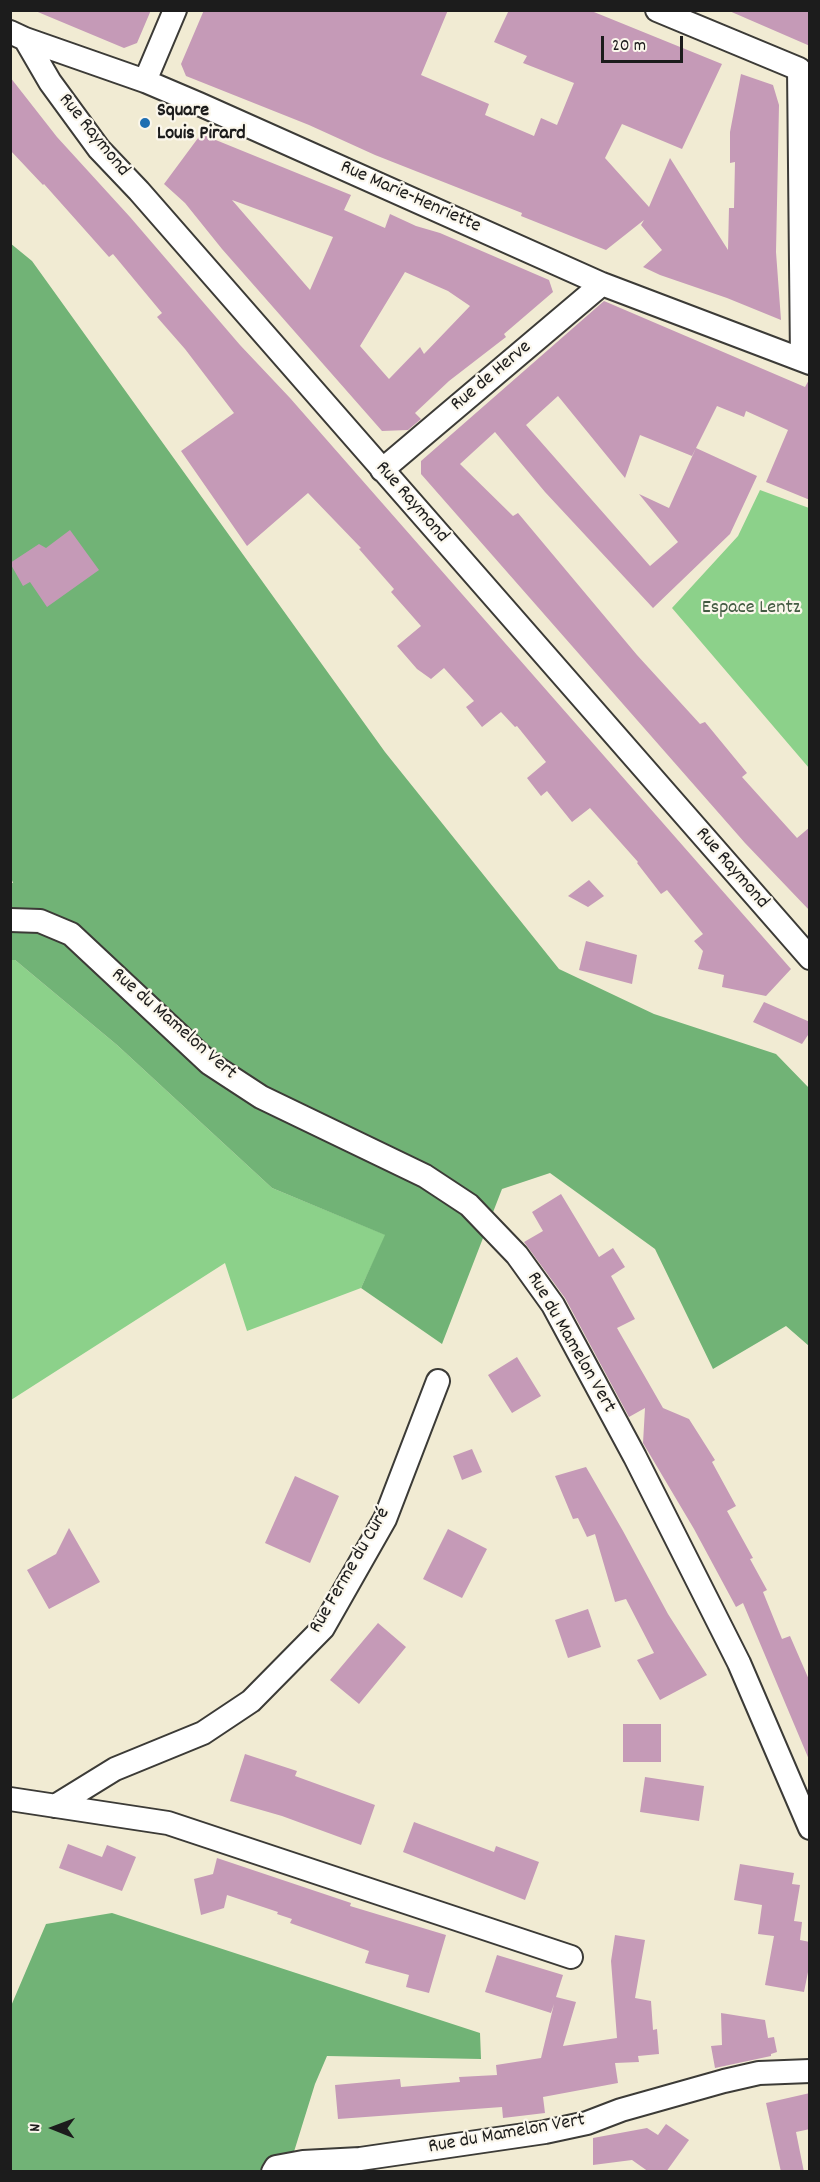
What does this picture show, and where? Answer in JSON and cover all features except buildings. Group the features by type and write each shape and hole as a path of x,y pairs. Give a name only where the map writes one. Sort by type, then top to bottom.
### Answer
{"street":[{"path":"145,81 175,10"},
{"path":"657,10 799,69 806,362"},
{"name":"Rue Marie-Henriette","path":"18,35 145,81 602,284 806,362"},
{"name":"Rue Raymond","path":"18,35 99,149 810,958"},
{"name":"Rue de Herve","path":"382,470 602,284"},
{"name":"Rue du Mamelon Vert","path":"10,920 40,921 71,934 209,1063 261,1097 425,1176 469,1205 518,1255 553,1305 645,1477 739,1663 810,1828"},
{"name":"Rue Ferme du Curé","path":"55,1806 115,1769 203,1733 251,1701 323,1628 384,1519 438,1381"},
{"path":"10,1799 168,1823 571,1957"},
{"name":"Rue du Mamelon Vert","path":"273,2172 276,2167 303,2162 360,2159 545,2132 587,2123 621,2110 724,2081 759,2073 810,2071"}],"green space":[{"path":"10,243 32,261 385,752 559,969 654,1014 776,1054 809,1088 809,1346 786,1326 713,1369 655,1249 550,1173 502,1189 442,1344 361,1288 385,1235 272,1188 117,1045 15,960 11,960 10,883 13,883 10,875"},
{"name":"Espace Lentz","path":"760,490 809,508 809,768 672,608 738,536"},
{"path":"10,960 15,960 117,1045 272,1188 386,1235 361,1288 247,1331 225,1263 11,1400"},
{"path":"112,1913 480,2033 481,2059 327,2056 315,2084 288,2171 11,2172 11,2006 46,1924"}],"place":[{"name":"Square Louis Pirard","path":"145,123"}]}
